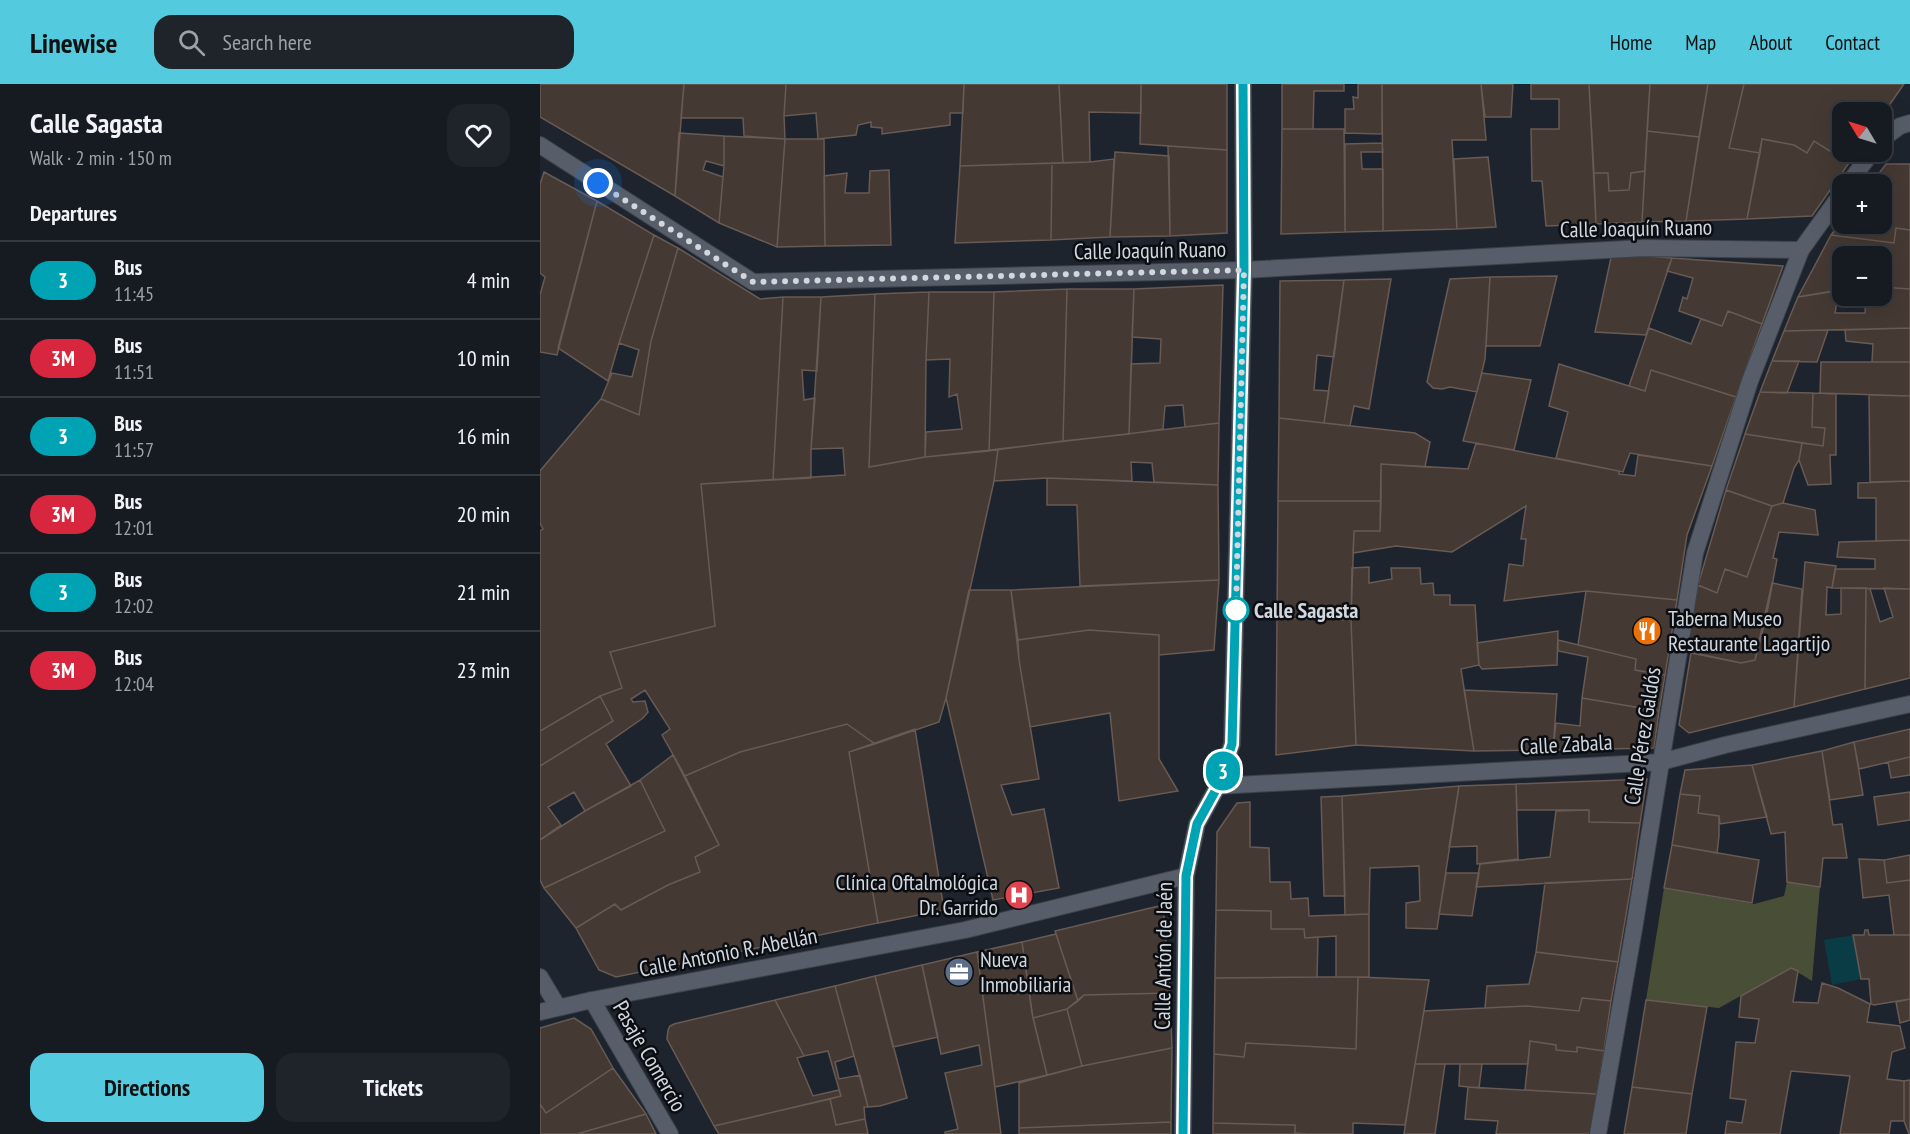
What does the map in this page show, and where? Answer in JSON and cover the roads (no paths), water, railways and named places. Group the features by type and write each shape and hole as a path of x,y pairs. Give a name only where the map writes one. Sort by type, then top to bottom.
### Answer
{"street":[{"path":"1218,786 1232,744 1244,270 1243,84"},
{"path":"1892,131 1910,123"},
{"name":"Calle Joaquín Ruano","path":"540,145 753,282 1244,270 1644,248 1801,249"},
{"name":"Calle Pérez Galdós","path":"1598,1134 1695,553 1750,381 1801,249 1832,207"},
{"name":"Calle Zabala","path":"1218,786 1661,762 1725,745 1910,704"},
{"name":"Calle Antón de Jaén","path":"1183,1134 1186,876 1197,824 1218,786"},
{"name":"Calle Antonio R. Abellán","path":"540,1011 965,930 1186,876"},
{"path":"540,977 558,1007"},
{"name":"Pasaje Comercio","path":"592,1000 670,1134"}],"water":[{"path":"1853,935 1861,979 1832,985 1824,940"}],"place":[{"name":"Calle Sagasta","path":"1236,610"},
{"name":"Taberna Museo Restaurante Lagartijo","path":"1647,631"},
{"name":"Clínica Oftalmológica Dr. Garrido","path":"1019,895"},
{"name":"Nueva Inmobiliaria","path":"959,972"}]}
